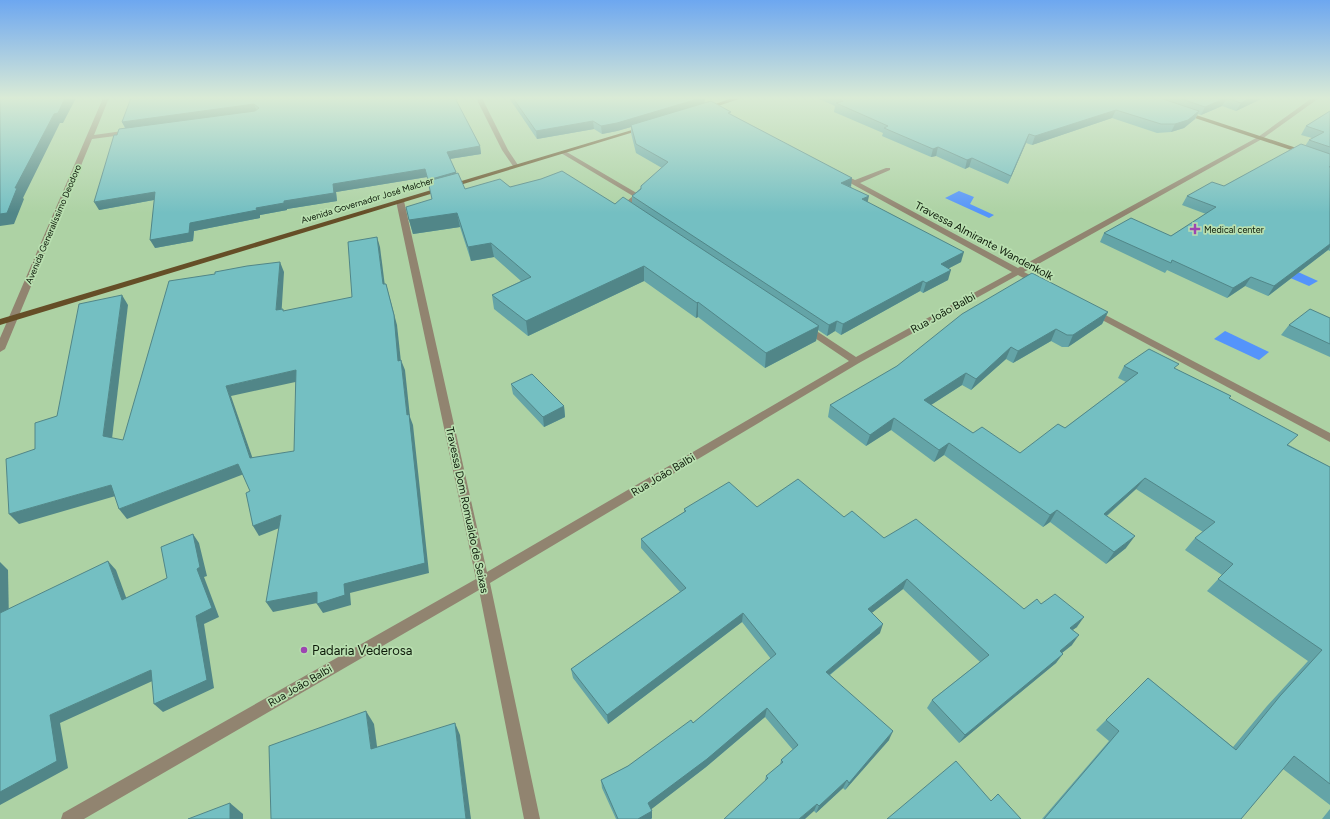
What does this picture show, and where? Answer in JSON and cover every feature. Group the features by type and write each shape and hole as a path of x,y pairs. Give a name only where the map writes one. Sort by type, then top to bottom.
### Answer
{"main road":[{"name":"Avenida Governador José Malcher","path":"0,322 400,200 616,136"},
{"path":"1255,136 1330,161"}],"street":[{"path":"90,137 96,136"},
{"path":"498,136 505,150 516,165"},
{"name":"Rua João Balbi","path":"69,819 482,581 856,361 1262,136"},
{"name":"Avenida Generalíssimo Deodoro","path":"0,349 90,137"},
{"path":"563,152 638,196 624,206 638,215"},
{"path":"854,183 888,169"},
{"name":"Travessa Almirante Wandenkolk","path":"834,172 1045,286"},
{"name":"Travessa Dom Romualdo de Seixas","path":"400,200 532,819"},
{"path":"1087,309 1330,438"},
{"path":"796,321 856,361"}],"water":[{"path":"959,191 974,197 970,204 994,215 989,218 945,198"},
{"path":"1287,267 1318,281 1309,286 1267,268"},
{"path":"1225,331 1269,352 1259,360 1214,339"}],"building":[{"path":"0,136 42,136 15,188 17,188 7,213 0,214"},
{"path":"114,136 475,136 480,146 447,152 456,172 428,180 425,169 333,184 334,193 284,201 284,203 256,208 257,210 190,223 189,233 150,240 155,192 94,202"},
{"path":"634,136 772,136 852,178 841,183 869,196 862,199 964,252 941,264 951,270 926,283 923,281 843,324 837,321 829,325 632,196 668,162 636,144"},
{"path":"903,136 1028,136 1011,176 972,158 967,160 938,147 933,149"},
{"path":"1316,136 1330,136 1330,147 1309,140"},
{"path":"1301,144 1330,154 1330,244 1274,286 1251,277 1233,288 1172,260 1171,263 1104,233 1131,218 1171,236 1216,207 1187,196 1212,182 1224,186"},
{"path":"562,171 615,204 623,197 819,326 766,353 698,302 697,303 644,266 526,321 492,295 531,277 491,243 468,247 457,213 409,220 406,207 432,199 428,181 458,173 465,189 500,179 510,187 541,179"},
{"path":"377,237 383,284 386,284 394,315 398,361 401,360 407,415 409,414 425,563 344,584 345,595 317,604 317,592 266,602 281,515 253,526 246,493 250,491 238,464 119,509 111,485 9,514 6,459 35,449 35,423 57,416 79,304 122,295 103,436 123,440 169,281 215,274 215,272 247,266 280,262 276,310 283,309 283,311 352,297 348,242","holes":["296,370 294,451 250,458 226,386"]},
{"path":"1032,273 1108,312 1073,335 1067,335 1056,329 1018,351 1011,347 976,379 966,373 924,400 973,433 982,427 1020,453 1058,424 1065,428 1138,373 1124,366 1149,349 1179,364 1174,368 1231,396 1229,398 1298,435 1287,445 1330,467 1330,784 1294,756 1241,819 1044,819 1119,731 1106,720 1148,678 1236,750 1280,696 1322,650 1218,579 1233,564 1195,538 1215,522 1145,478 1104,514 1135,536 1114,552 1057,510 1050,515 949,443 939,450 894,418 870,435 830,405 897,366 962,314"},
{"path":"1310,309 1330,318 1330,344 1289,325"},
{"path":"532,374 564,406 543,417 511,384"},
{"path":"798,479 844,517 852,511 884,538 916,519 1024,609 1037,599 1041,604 1055,594 1084,617 1070,628 1079,635 1060,651 1063,654 965,735 932,700 989,655 907,579 868,609 883,624 826,672 893,731 849,783 847,780 819,806 817,804 799,819 724,819 768,778 766,776 783,762 781,760 798,745 767,708 707,759 648,803 652,811 638,819 618,819 601,780 628,766 691,720 693,723 776,654 743,613 607,715 571,669 686,588 641,539 686,511 684,509 729,482 757,507"},
{"path":"193,534 200,567 197,569 212,608 196,616 207,680 154,704 151,670 50,715 57,761 0,792 0,613 108,561 122,600 167,578 161,547"},
{"path":"366,711 371,749 455,723 466,819 271,819 269,746"},
{"path":"956,761 991,801 998,794 1021,819 887,819"},
{"path":"230,803 230,819 188,819"}],"place":[{"name":"Medical center","path":"1195,229"},
{"name":"Padaria Vederosa","path":"304,650"}]}
